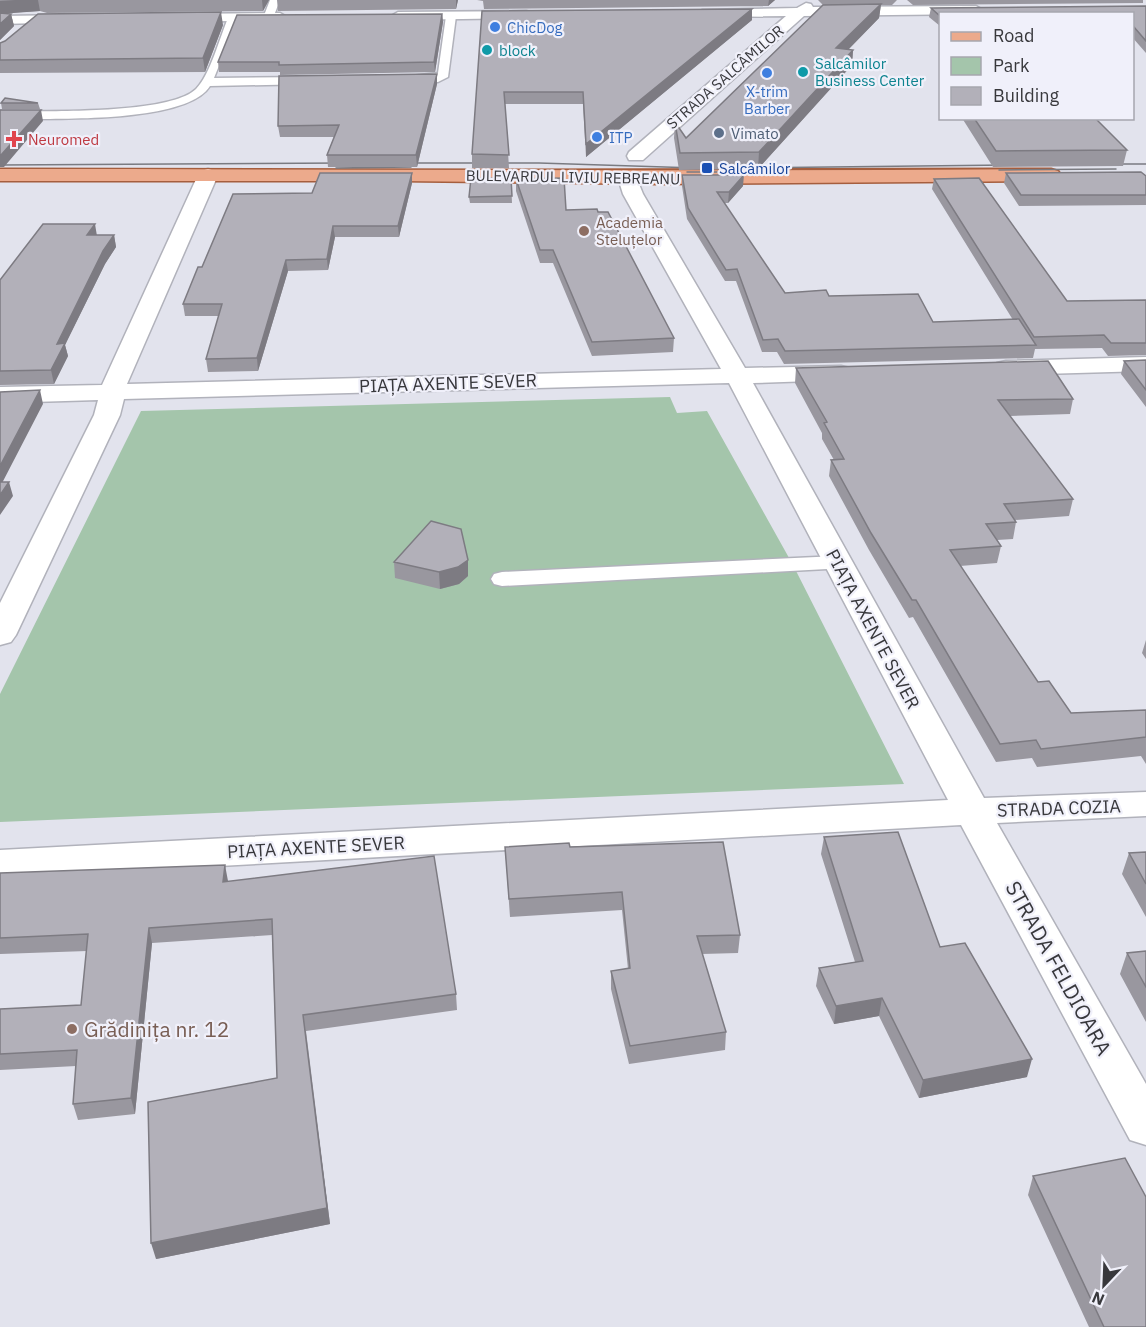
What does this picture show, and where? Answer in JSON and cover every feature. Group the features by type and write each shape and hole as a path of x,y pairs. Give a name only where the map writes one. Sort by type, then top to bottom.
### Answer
{"main road":[{"name":"BULEVARDUL LIVIU REBREANU","path":"0,176 400,174 628,178 1075,175"}],"street":[{"name":"STRADA SALCÂMILOR","path":"636,156 816,0"},
{"path":"14,38 34,20 73,4"},
{"path":"692,13 991,10"},
{"path":"386,16 451,16 537,11"},
{"path":"163,18 292,17"},
{"path":"0,20 94,19"},
{"path":"0,635 107,415 116,378 208,175"},
{"path":"628,178 633,194 737,375 863,372"},
{"path":"981,369 1146,364"},
{"name":"PIAȚA AXENTE SEVER","path":"0,395 737,375 972,811 0,864"},
{"name":"STRADA COZIA","path":"972,811 1146,804"},
{"name":"STRADA FELDIOARA","path":"972,811 1146,1126"}],"lane":[{"path":"268,18 275,0"},
{"path":"394,80 427,80 444,74 451,16"},
{"path":"0,115 107,112 163,106 185,100 199,93 206,82 233,18"},
{"path":"206,82 327,81"},
{"path":"502,579 838,563"}],"green space":[{"path":"670,397 677,413 707,411 793,565 904,784 0,822 0,694 141,411"}],"building":[{"path":"881,4 836,48 853,50 759,152 680,153 675,122 686,138 823,5"},
{"path":"1146,6 1146,41 1134,27 1134,12 939,12 939,15 931,8"},
{"path":"752,9 586,144 583,92 504,92 509,155 472,154 482,11"},
{"path":"221,12 203,58 0,60 0,43 38,14"},
{"path":"0,13 11,14 0,24"},
{"path":"442,14 434,62 279,65 279,62 218,62 237,15"},
{"path":"437,74 416,155 327,155 339,125 278,126 279,76"},
{"path":"5,98 38,103 1,103"},
{"path":"0,110 41,110 1,155 0,155"},
{"path":"975,120 1097,120 1127,150 996,151"},
{"path":"1141,172 1146,176 1146,195 1021,195 1006,173"},
{"path":"320,173 412,173 398,226 333,226 327,259 286,260 257,358 206,359 222,304 183,304 198,267 202,267 233,194 312,193"},
{"path":"682,175 744,175 729,192 717,192 785,293 826,290 829,296 918,294 933,322 1019,319 1036,345 785,351 778,339 763,340 737,269 726,270 688,208"},
{"path":"471,178 511,178 512,196 469,197"},
{"path":"564,178 566,210 597,209 598,212 608,212 674,338 592,342 553,250 540,250 516,179"},
{"path":"979,178 1067,301 1146,300 1146,343 1111,343 1104,335 1034,337 934,179"},
{"path":"43,224 95,224 87,235 114,235 103,251 57,344 65,343 51,370 0,371 0,280"},
{"path":"1146,360 1146,390 1124,361"},
{"path":"1048,361 1073,399 998,400 1073,499 1004,504 1016,522 986,524 1001,546 950,550 1038,682 1049,681 1071,713 1146,710 1146,737 1041,749 1036,740 1000,744 916,600 912,600 871,533 831,460 844,459 824,423 827,422 796,368"},
{"path":"40,390 0,466 0,392"},
{"path":"0,482 9,482 0,495"},
{"path":"431,521 461,529 468,560 458,567 439,572 394,562"},
{"path":"898,832 940,947 965,943 1032,1059 923,1080 882,998 836,1006 819,968 863,961 824,837"},
{"path":"723,842 740,935 697,936 726,1032 630,1046 611,971 630,968 622,892 509,899 505,847 569,843 570,847"},
{"path":"1146,852 1146,884 1129,853"},
{"path":"434,856 456,994 303,1015 327,1208 151,1243 148,1102 277,1078 272,919 149,928 131,1098 73,1104 77,1050 0,1054 0,1009 81,1005 88,934 0,938 0,873 225,865 223,882"},
{"path":"1146,951 1146,987 1127,953"},
{"path":"1125,1158 1146,1197 1146,1327 1104,1327 1033,1176"}],"tram line":[{"path":"0,165 345,163"},
{"path":"402,163 539,163 696,168"},
{"path":"1107,164 1146,164"},
{"path":"744,168 1008,165"},
{"path":"336,168 411,167"},
{"path":"999,170 1116,169"},
{"path":"687,172 753,172"}],"place":[{"name":"ChicDog","path":"495,27"},
{"name":"block","path":"487,50"},
{"name":"Salcâmilor Business Center","path":"803,72"},
{"name":"X-trim Barber","path":"767,73"},
{"name":"Vimato","path":"719,133"},
{"name":"ITP","path":"597,137"},
{"name":"Neuromed","path":"14,139"},
{"name":"Salcâmilor","path":"707,168"},
{"name":"Academia Steluțelor","path":"584,231"},
{"name":"Grădinița nr. 12","path":"72,1029"}]}
